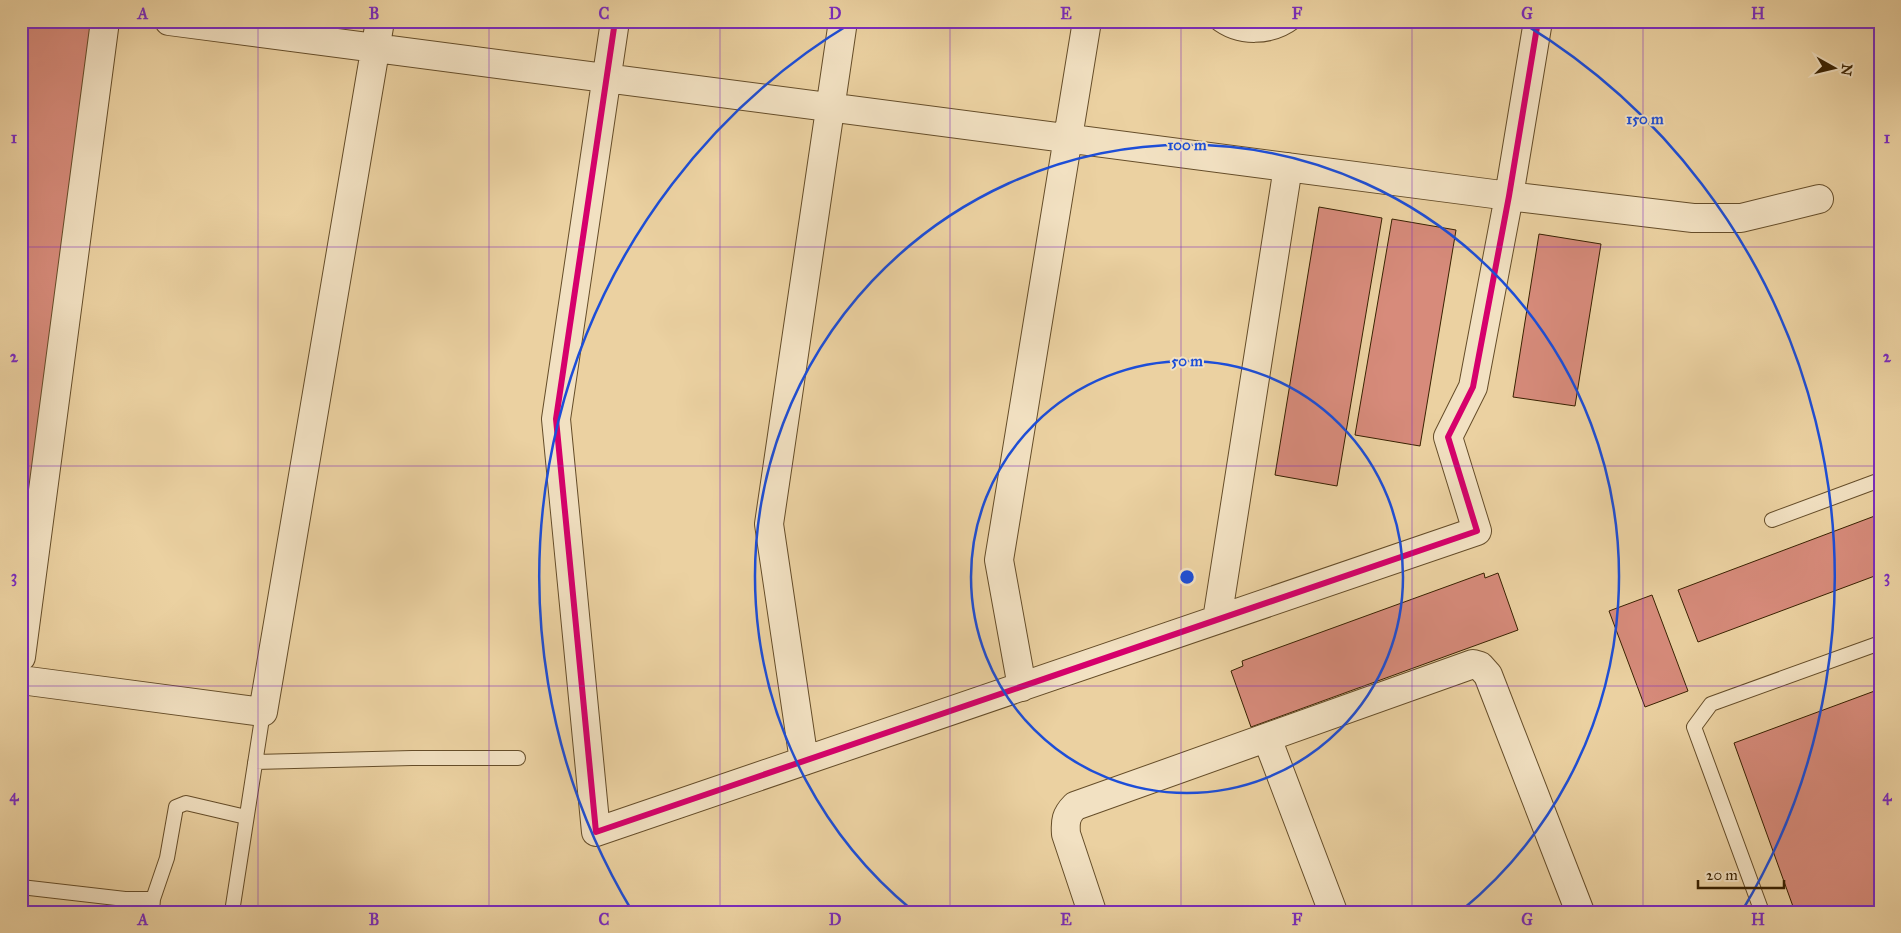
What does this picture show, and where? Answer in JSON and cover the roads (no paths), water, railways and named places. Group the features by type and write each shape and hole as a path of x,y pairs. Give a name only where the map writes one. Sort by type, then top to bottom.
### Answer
{"street":[{"path":"21,656 105,21"},
{"path":"169,21 1509,196 1692,218 1741,218 1819,199"},
{"path":"21,680 263,712 380,21"},
{"path":"615,21 556,419 596,832 1477,531 1448,437 1473,387 1509,196 1538,21"},
{"path":"804,761 769,524 843,21"},
{"path":"1022,686 999,560 1087,21"},
{"path":"1216,620 1288,167"},
{"path":"1092,912 1066,834 1065,820 1075,806 1474,664 1480,666 1488,675 1580,912"},
{"path":"1266,738 1333,912"}],"lane":[{"path":"1215,21 1224,28 1254,36 1284,30 1295,21"},
{"path":"1772,520 1880,480"},
{"path":"1762,912 1694,726 1711,704 1880,643"},
{"path":"232,912 263,712"},
{"path":"255,762 412,758 518,758"},
{"path":"21,887 125,899 152,905 167,858 176,807 186,803 246,817"}]}
